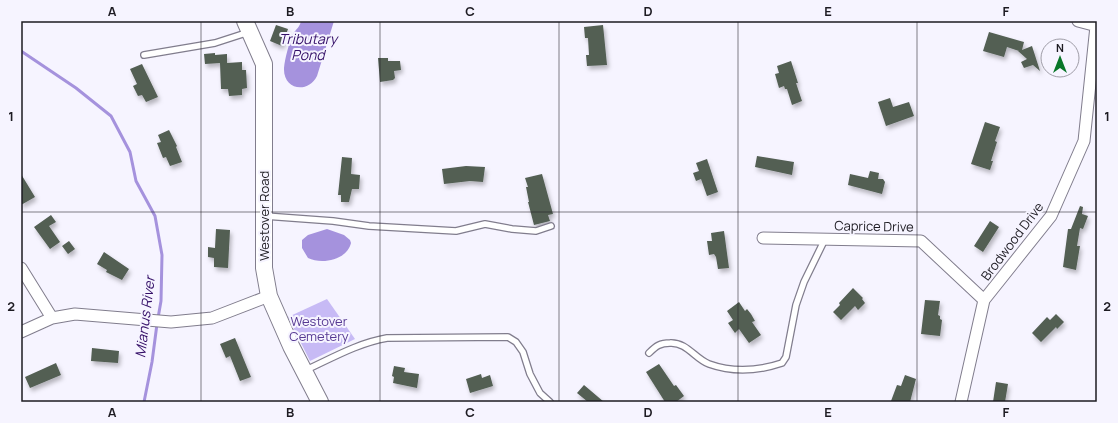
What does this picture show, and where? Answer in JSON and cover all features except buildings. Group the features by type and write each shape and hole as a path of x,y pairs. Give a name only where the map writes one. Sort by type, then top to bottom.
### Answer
{"street":[{"path":"1078,21 1097,26"},
{"name":"Westover Road","path":"247,26 264,64 264,268 269,296 317,400"},
{"name":"Brodwood Drive","path":"961,402 984,300 1051,216 1084,141 1097,26"},
{"name":"Caprice Drive","path":"763,238 921,241 984,300"},
{"path":"21,268 52,318"},
{"path":"21,332 52,318 75,314 171,322 212,318 269,296"}],"lane":[{"path":"144,55 215,43 247,26"},
{"path":"265,216 326,220 369,226 456,231 485,224 536,232 552,226"},
{"path":"649,353 657,344 674,342 682,344 708,364 731,370 750,371 782,363 786,357 796,305 804,282 825,239"},
{"path":"304,371 373,340 387,338 508,338 516,342 523,352 530,374 540,393 550,402"}],"green space":[{"name":"Westover Cemetery","path":"327,299 355,339 310,361 288,317"}],"water":[{"name":"Tributary Pond","path":"301,21 334,21 317,76 313,82 308,85 297,87 287,81 284,68 286,55 293,34 300,25"},
{"path":"327,229 344,235 350,240 351,243 349,249 345,254 333,260 320,261 308,258 302,248 302,240 308,235"}],"waterway":[{"name":"Mianus River","path":"21,51 76,88 111,116 130,152 136,181 155,216 162,255 161,301 158,318"},
{"name":"Mianus River","path":"144,402 152,362 157,324"}]}
